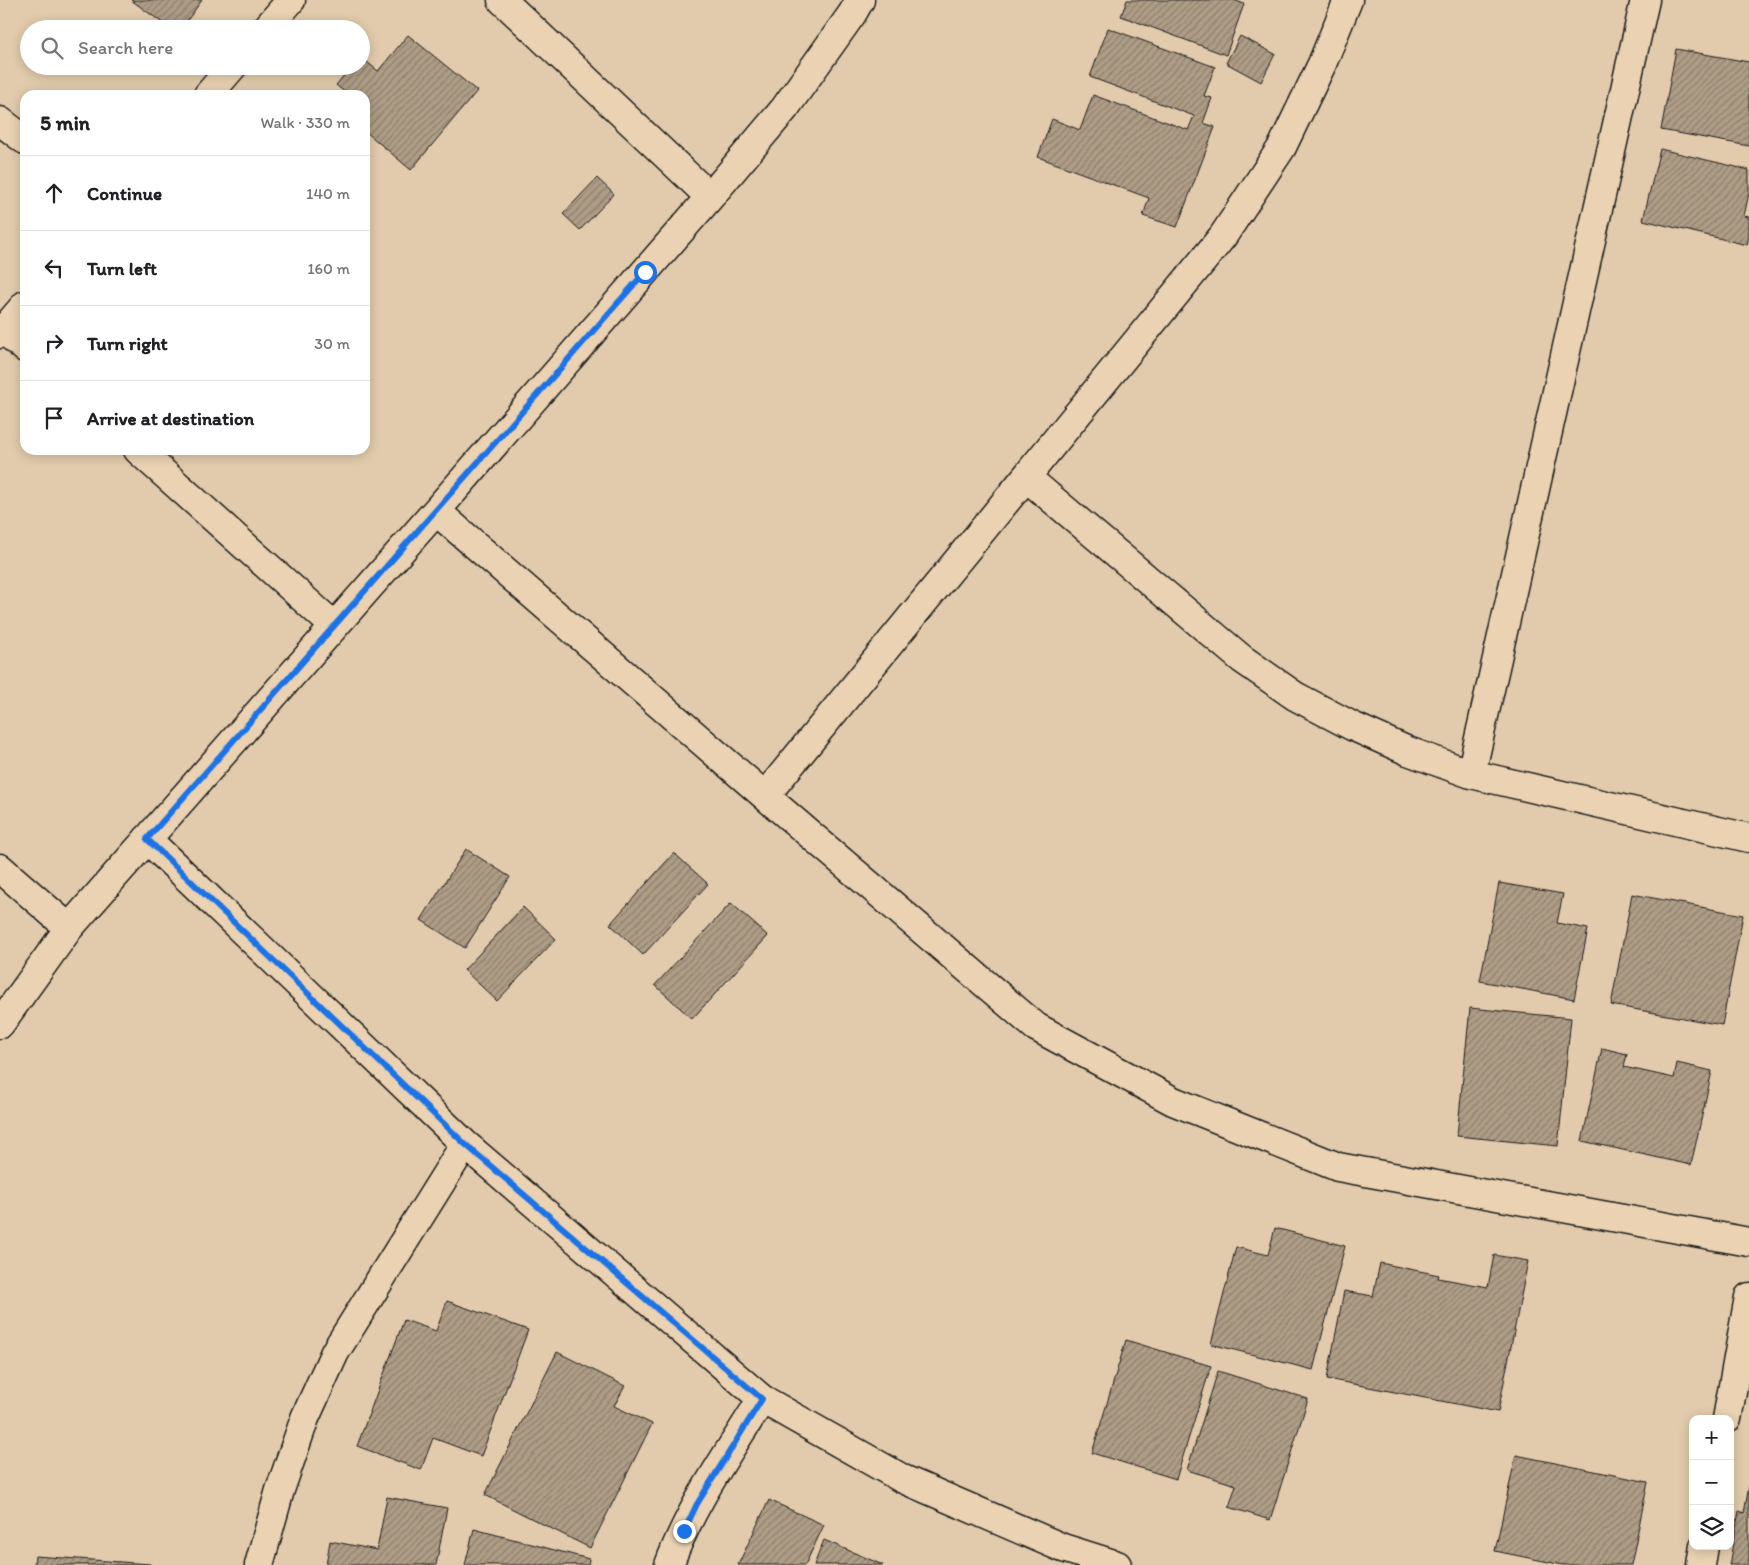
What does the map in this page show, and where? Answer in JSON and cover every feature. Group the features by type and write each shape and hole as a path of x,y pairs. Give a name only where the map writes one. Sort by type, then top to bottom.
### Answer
{"street":[{"path":"274,20 291,0"},
{"path":"502,0 710,197"},
{"path":"0,1024 69,928 436,511 710,197 785,108 860,0"},
{"path":"766,796 1228,228 1282,147 1322,64 1348,0"},
{"path":"1471,774 1645,0"},
{"path":"212,90 225,75"},
{"path":"0,122 20,136"},
{"path":"20,312 2,332 20,345"},
{"path":"144,455 334,626"},
{"path":"1026,477 1242,659 1295,696 1352,726 1400,748 1471,774 1749,838"},
{"path":"436,511 1036,1027 1173,1101 1338,1167 1749,1242"},
{"path":"147,839 465,1144 762,1399 903,1479 1063,1548 1117,1565"},
{"path":"0,868 69,928"},
{"path":"260,1565 280,1490 305,1418 335,1352 465,1144"},
{"path":"1728,1415 1749,1297"},
{"path":"670,1565 677,1545 697,1504 762,1399"},
{"path":"1701,1565 1703,1550"}],"building":[{"path":"131,0 202,0 188,20 159,20"},
{"path":"1127,0 1234,0 1244,4 1226,55 1121,16"},
{"path":"1108,28 1215,67 1204,96 1212,98 1203,123 1215,127 1177,227 1143,216 1149,198 1038,157 1052,119 1080,130 1093,95 1188,130 1194,116 1090,77"},
{"path":"408,35 477,91 411,170 370,135 370,90 342,90 336,85 344,75 370,75 370,64 378,71"},
{"path":"1240,36 1275,54 1261,82 1226,63"},
{"path":"1676,49 1749,62 1749,146 1661,130"},
{"path":"1660,149 1749,170 1749,193 1744,216 1749,217 1747,245 1643,220"},
{"path":"597,178 614,194 580,230 563,214"},
{"path":"466,849 510,877 465,948 421,920"},
{"path":"674,853 708,884 643,955 610,924"},
{"path":"1499,883 1563,894 1557,923 1588,929 1574,999 1480,981"},
{"path":"1632,894 1743,915 1722,1025 1611,1005"},
{"path":"731,903 768,936 692,1019 655,985"},
{"path":"523,907 556,939 497,1001 464,970"},
{"path":"1470,1008 1571,1018 1558,1146 1457,1136"},
{"path":"1602,1048 1627,1054 1624,1067 1674,1078 1677,1063 1712,1071 1691,1165 1582,1141"},
{"path":"1275,1228 1345,1246 1313,1370 1211,1344 1236,1247 1268,1255"},
{"path":"1494,1255 1528,1261 1498,1412 1327,1379 1344,1291 1373,1296 1380,1263 1439,1275 1438,1278 1488,1287"},
{"path":"447,1301 528,1330 481,1456 433,1438 421,1470 357,1446 404,1320 436,1331"},
{"path":"1126,1340 1211,1366 1176,1479 1092,1453"},
{"path":"557,1352 625,1386 614,1406 652,1424 590,1548 485,1495"},
{"path":"1218,1371 1308,1399 1270,1520 1229,1507 1236,1485 1187,1470"},
{"path":"1516,1455 1648,1482 1631,1565 1563,1565 1495,1551"},
{"path":"1749,1486 1749,1565 1729,1565 1732,1550 1734,1550 1734,1538 1739,1511 1744,1513"},
{"path":"387,1497 447,1508 436,1565 326,1565 330,1541 377,1550"},
{"path":"769,1500 824,1525 805,1565 738,1565"},
{"path":"474,1529 589,1559 588,1565 465,1565"},
{"path":"824,1540 883,1565 814,1565"},
{"path":"35,1556 150,1564 150,1565 34,1565"}],"route":[{"path":"645,272 147,839 465,1144 762,1399 697,1504 684,1531"}]}
